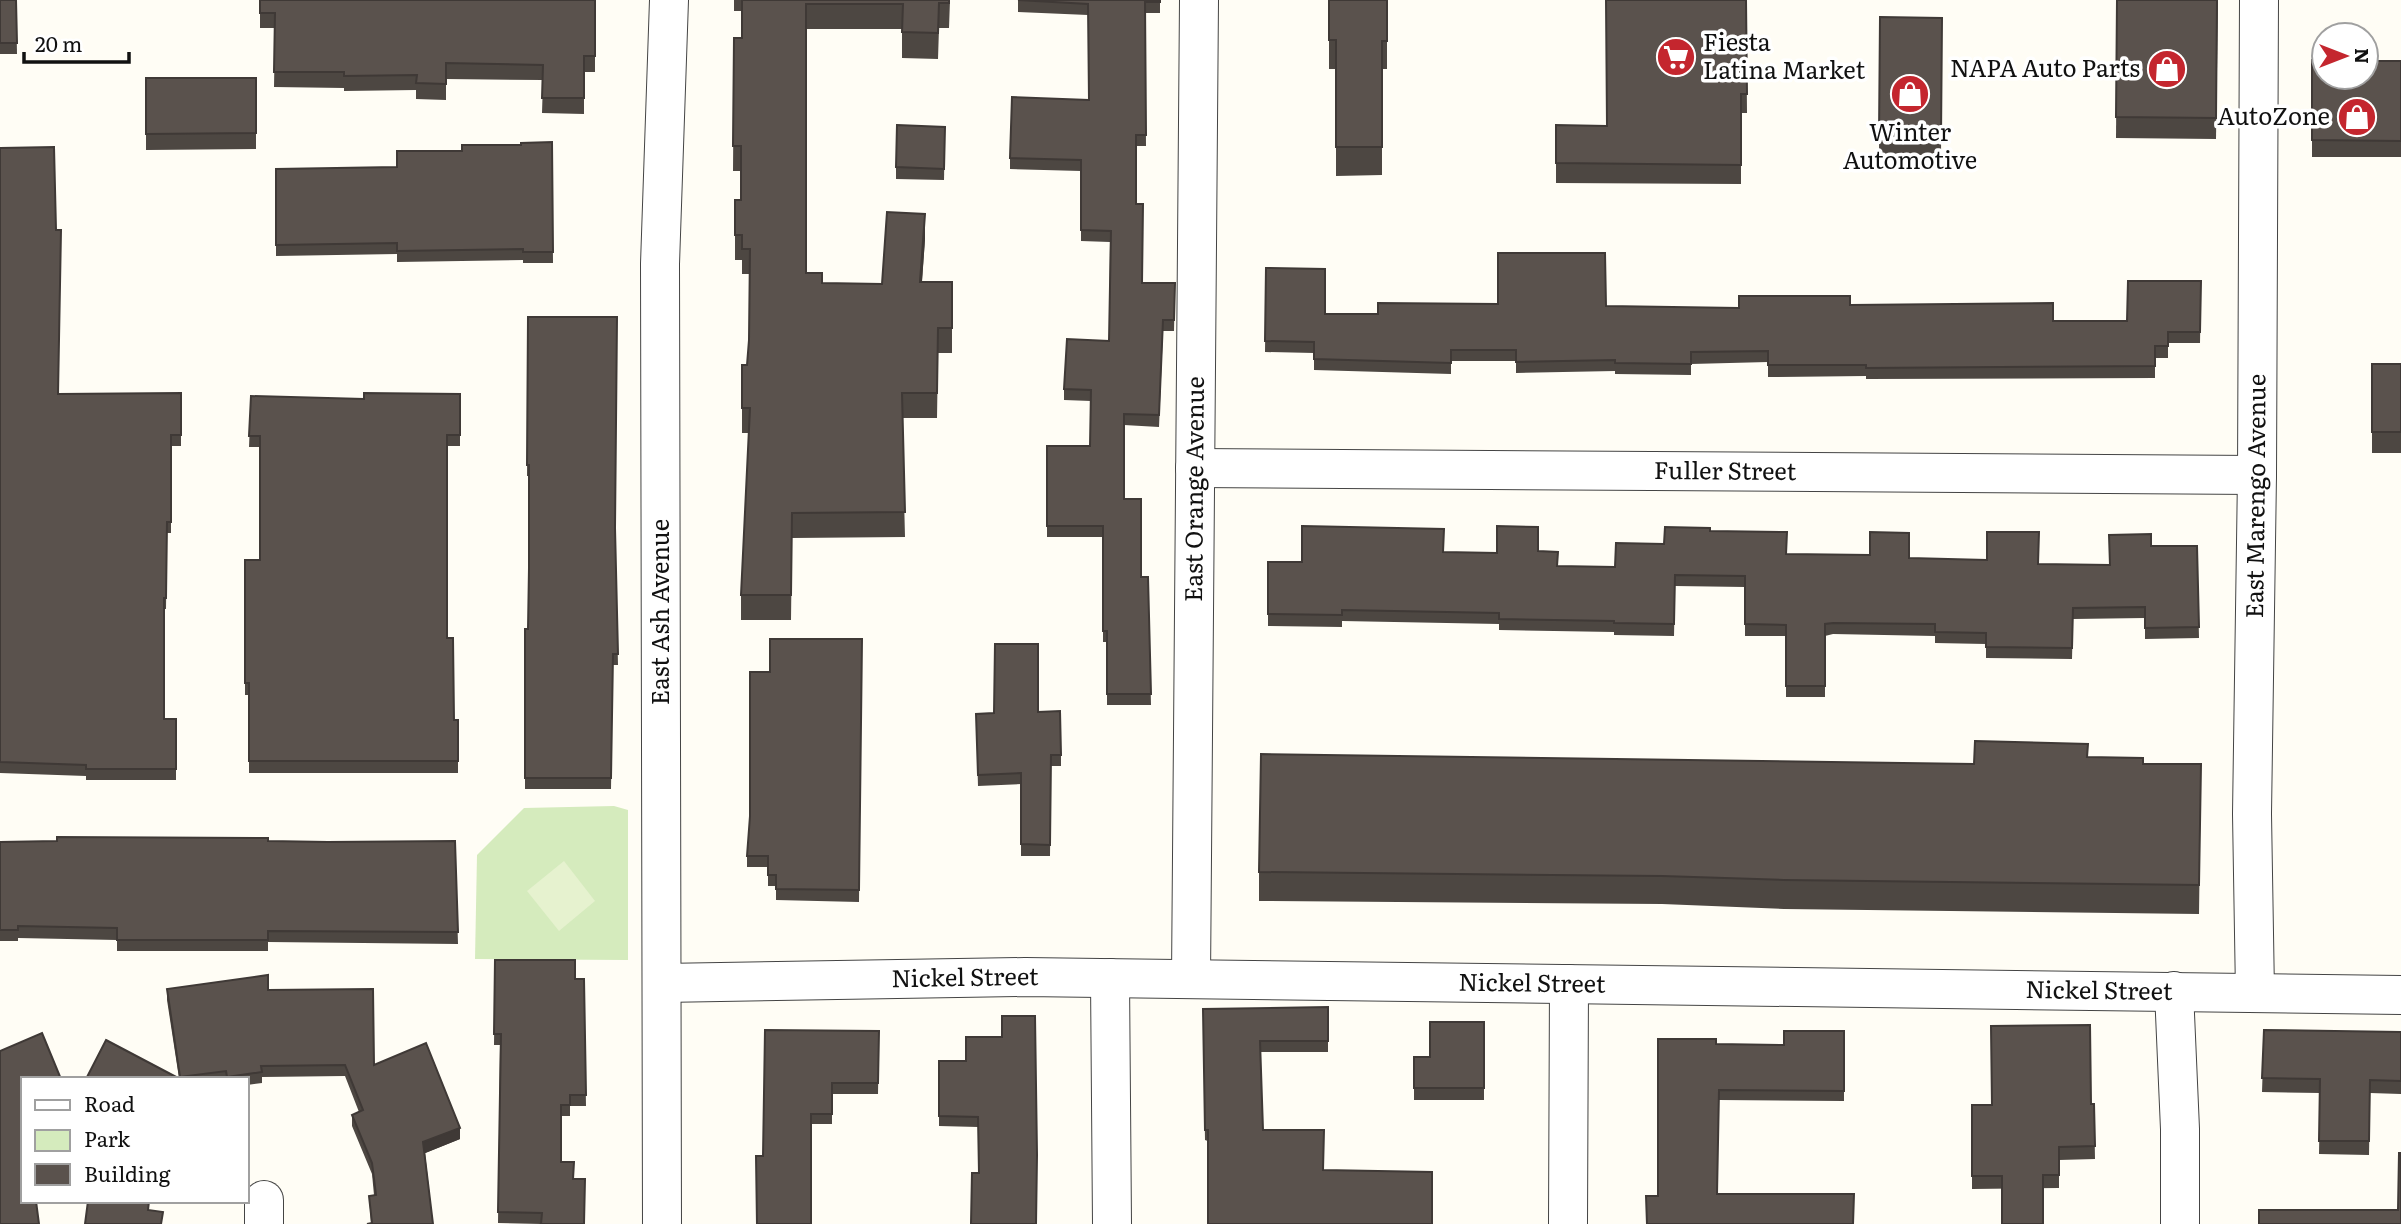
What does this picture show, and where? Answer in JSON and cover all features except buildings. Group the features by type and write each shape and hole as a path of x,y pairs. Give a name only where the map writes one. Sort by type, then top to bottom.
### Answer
{"street":[{"name":"East Ash Avenue","path":"662,1224 660,264 669,0"},
{"name":"East Orange Avenue","path":"1191,979 1199,0"},
{"name":"East Marengo Avenue","path":"2255,993 2252,814 2259,0"},
{"name":"Fuller Street","path":"1195,468 2257,475"},
{"name":"Nickel Street","path":"662,983 1025,977 2401,995"},
{"path":"1110,978 1112,1224"},
{"path":"1568,1224 1569,984"},
{"path":"2174,991 2180,1129 2180,1224"}],"green space":[{"path":"614,806 628,810 628,960 475,959 477,855 524,808"},
{"path":"564,861 595,901 559,931 527,891"}],"place":[{"name":"Fiesta Latina Market","path":"1676,57"},
{"name":"NAPA Auto Parts","path":"2167,69"},
{"name":"Winter Automotive","path":"1910,94"},
{"name":"AutoZone","path":"2357,117"}]}
